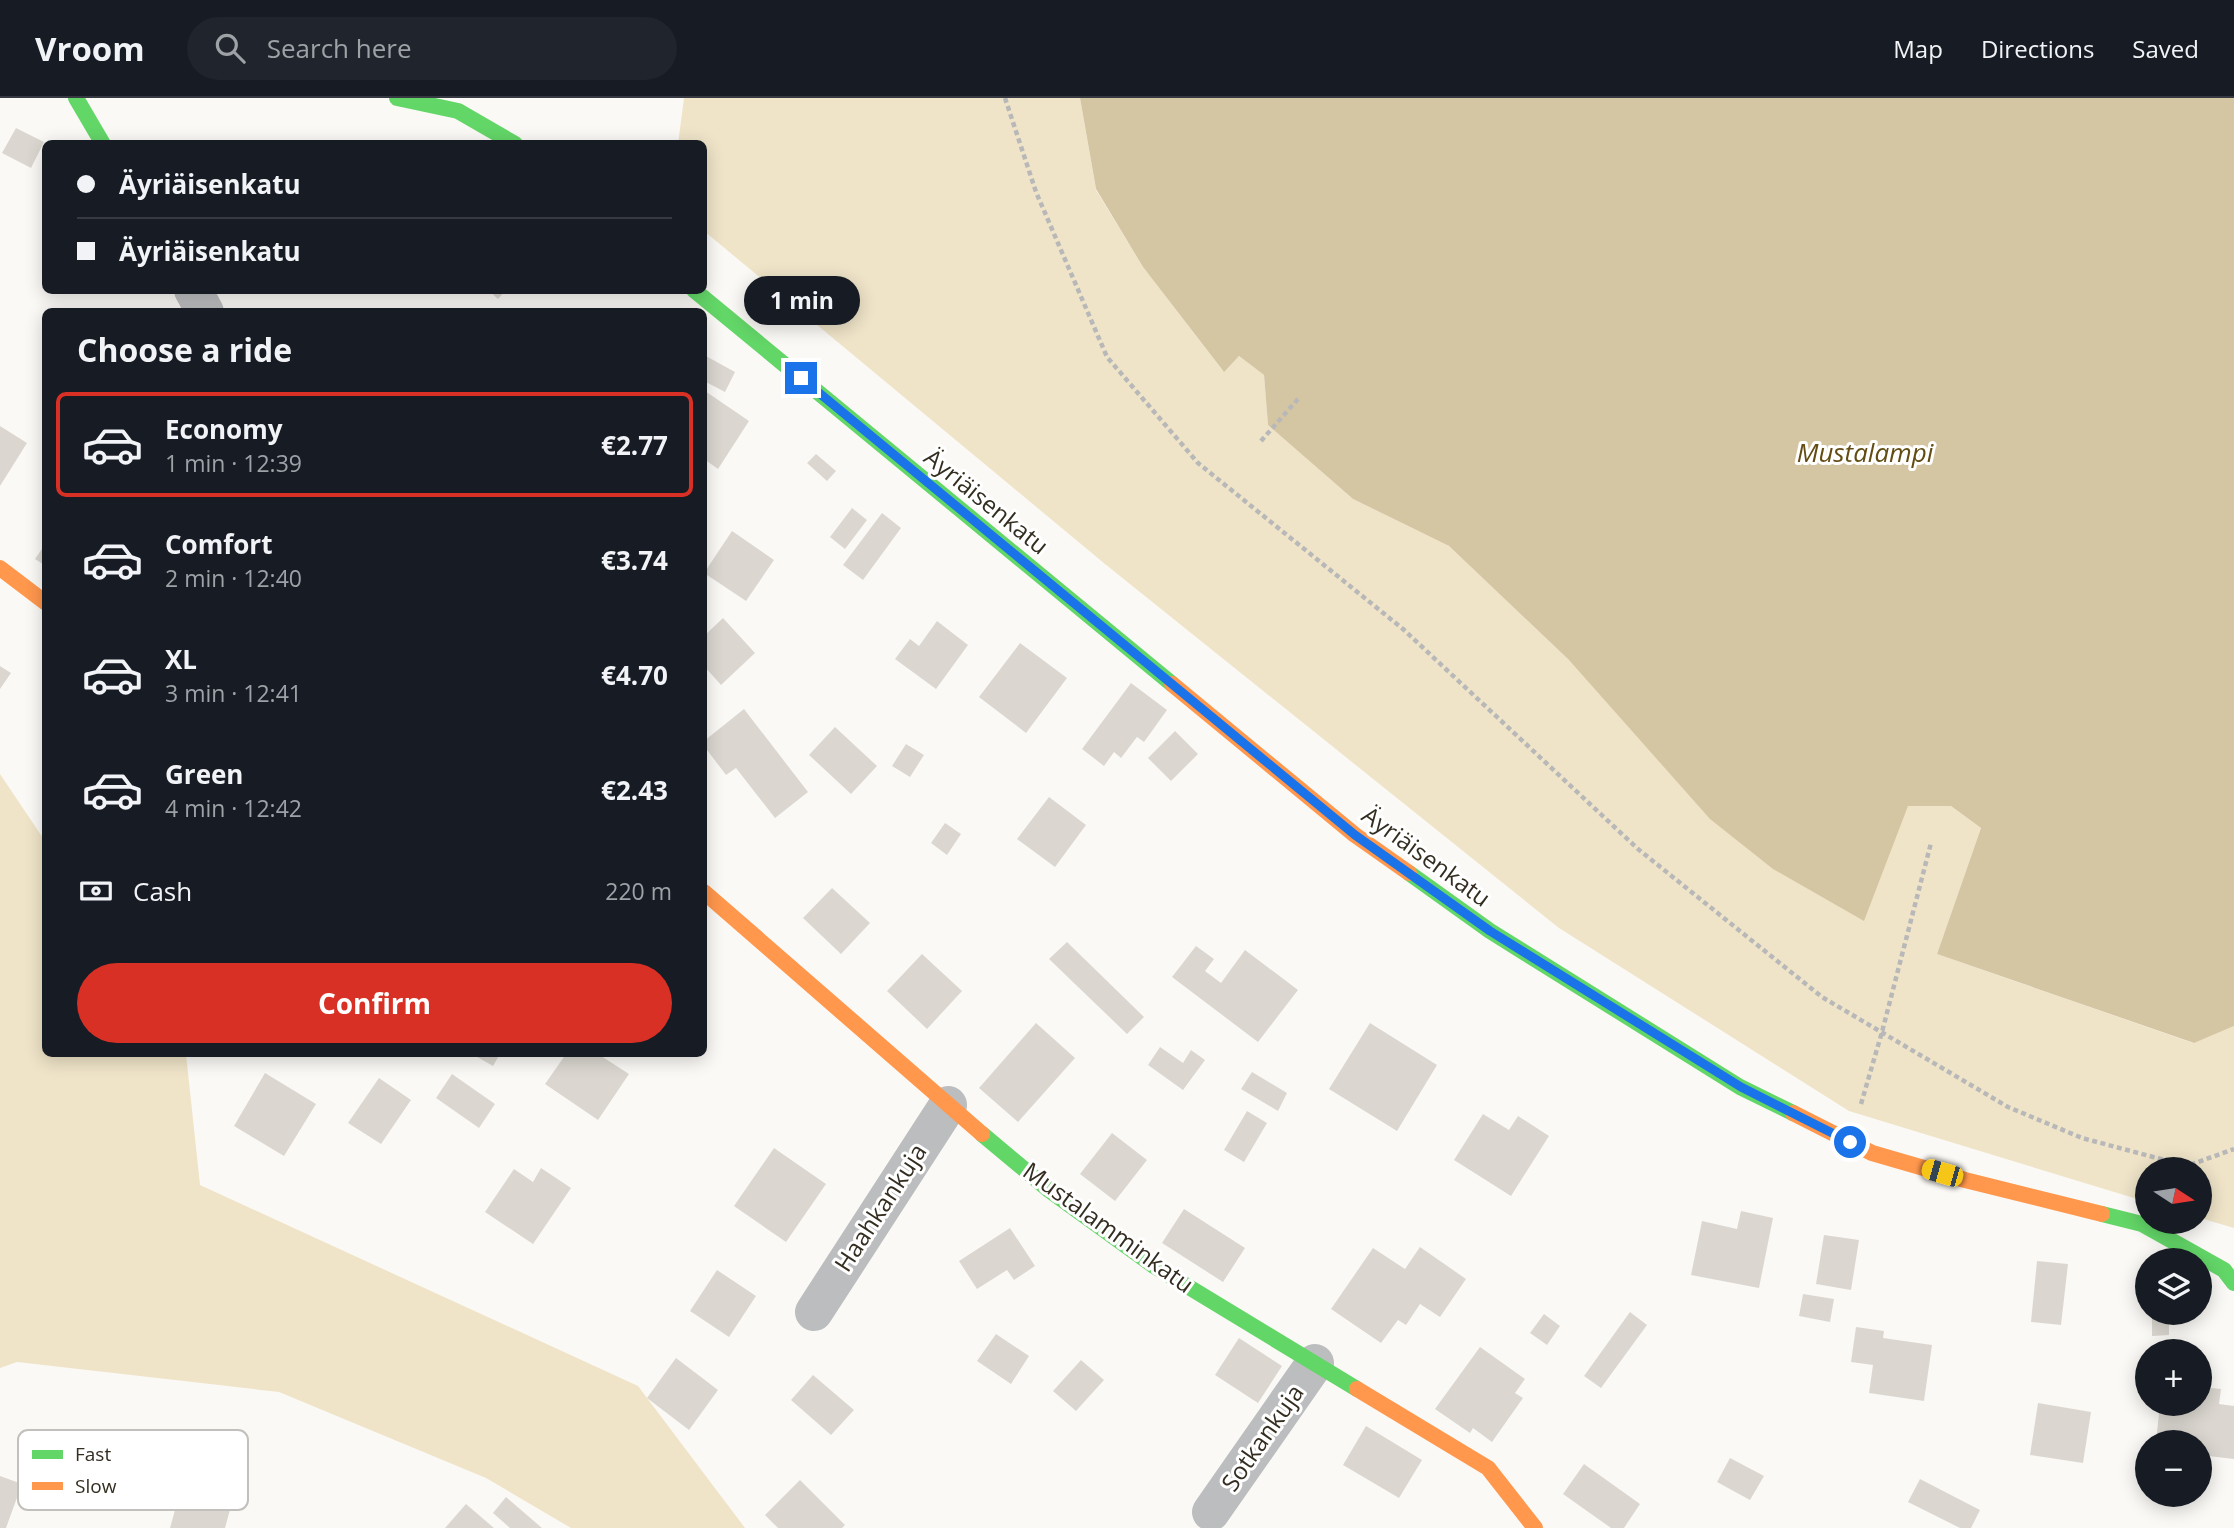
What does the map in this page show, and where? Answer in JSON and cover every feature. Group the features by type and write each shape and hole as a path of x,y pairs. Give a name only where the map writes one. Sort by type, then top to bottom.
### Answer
{"street":[{"path":"76,98 101,140"},
{"path":"397,98 458,111 508,140"},
{"name":"Äyriäisenkatu","path":"699,294 1355,835 1490,931 1729,1080 1872,1153 1965,1180 2142,1224 2224,1270 2234,1283"},
{"path":"0,568 42,600"},
{"name":"Mustalamminkatu","path":"707,895 1049,1190 1154,1266 1488,1468 1535,1528"},
{"name":"Haahkankuja","path":"814,1312 948,1105"},
{"name":"Sotkankuja","path":"1210,1513 1315,1363"}],"path":[{"path":"1004,98 1036,192 1107,357 1198,463 1403,629 1639,849 1822,997 2008,1107 2082,1138 2187,1166 2234,1149"},
{"path":"1261,441 1298,399"},
{"path":"1850,1142 1882,1032 1931,843"}],"shaded area":[{"path":"684,98 1080,98 1096,190 1143,267 1223,371 1239,356 1264,375 1268,425 1353,499 1449,546 1569,660 1908,806 1951,806 1981,828 1937,954 2193,1043 2234,1026 2234,1228 2212,1222 2212,1157 2135,1157 2135,1198 1849,1111 1559,928 1105,564 707,233 707,140 679,140"},
{"path":"0,774 42,837 42,1057 186,1057 200,1185 638,1386 745,1528 571,1528 486,1478 279,1392 17,1362 0,1368"}],"water":[{"name":"Mustalampi","path":"1080,98 2234,98 2234,1026 2194,1043 1937,954 1981,828 1951,806 1908,806 1864,921 1773,869 1710,819 1569,660 1449,546 1353,499 1268,425 1264,375 1239,356 1224,372 1143,267 1096,189"}],"building":[{"path":"16,128 42,141 31,168 2,153"},
{"path":"707,357 735,372 725,392 707,383"},
{"path":"707,392 749,421 718,469 707,461"},
{"path":"0,426 27,443 0,486"},
{"path":"816,454 836,471 827,481 807,463"},
{"path":"852,508 867,520 845,549 830,537"},
{"path":"882,513 901,528 863,580 843,565"},
{"path":"732,531 774,560 746,601 707,575 707,568"},
{"path":"42,549 42,563 35,559"},
{"path":"723,618 755,653 721,685 707,669 707,633"},
{"path":"937,621 968,645 936,689 895,659 910,639 919,646"},
{"path":"1020,643 1067,678 1026,733 979,697"},
{"path":"0,666 11,673 0,689"},
{"path":"1131,683 1167,710 1144,742 1137,737 1121,758 1114,752 1104,766 1082,749"},
{"path":"744,709 808,792 775,818 736,768 726,775 707,750 707,739"},
{"path":"835,727 877,766 851,794 809,755"},
{"path":"1175,731 1198,754 1171,781 1148,758"},
{"path":"906,744 924,755 910,777 892,766"},
{"path":"1049,797 1086,825 1055,867 1017,839"},
{"path":"945,823 961,834 947,855 931,843"},
{"path":"832,888 870,923 841,954 803,918"},
{"path":"1067,942 1144,1017 1127,1034 1049,959"},
{"path":"1196,946 1214,959 1205,971 1221,983 1245,950 1298,990 1258,1042 1172,977"},
{"path":"922,954 962,991 927,1029 887,991"},
{"path":"1036,1023 1075,1058 1018,1122 979,1088"},
{"path":"1370,1023 1437,1065 1397,1131 1329,1089"},
{"path":"1160,1047 1183,1063 1191,1050 1205,1060 1183,1090 1148,1065"},
{"path":"477,1057 498,1057 493,1066"},
{"path":"564,1057 603,1057 629,1074 598,1120 545,1084"},
{"path":"1252,1072 1287,1093 1278,1111 1241,1089"},
{"path":"265,1073 316,1104 284,1156 234,1126"},
{"path":"452,1074 495,1104 479,1128 436,1098"},
{"path":"379,1078 411,1100 381,1144 348,1123"},
{"path":"1247,1111 1267,1123 1244,1162 1224,1150"},
{"path":"1483,1114 1509,1130 1518,1116 1549,1136 1511,1196 1454,1160"},
{"path":"1112,1133 1147,1160 1115,1201 1080,1174"},
{"path":"774,1148 826,1184 786,1242 734,1206"},
{"path":"541,1168 571,1188 533,1244 485,1212 514,1169 533,1182"},
{"path":"1184,1209 1245,1248 1223,1282 1162,1243"},
{"path":"1741,1211 1773,1218 1759,1288 1691,1275 1702,1221 1737,1229"},
{"path":"1010,1228 1035,1266 1014,1280 1007,1270 977,1289 959,1261"},
{"path":"1824,1235 1859,1240 1851,1290 1816,1284"},
{"path":"1420,1247 1466,1279 1440,1317 1420,1304 1406,1325 1398,1320 1381,1343 1331,1309 1373,1248 1405,1269"},
{"path":"2037,1261 2068,1264 2061,1325 2031,1322"},
{"path":"717,1270 756,1296 729,1337 690,1311"},
{"path":"1803,1294 1834,1299 1830,1322 1799,1316"},
{"path":"1630,1312 1647,1325 1601,1388 1584,1376"},
{"path":"1544,1314 1560,1326 1547,1345 1530,1333"},
{"path":"2152,1325 2169,1325 2169,1335 2152,1336"},
{"path":"1856,1327 1884,1331 1883,1338 1932,1345 1924,1401 1869,1393 1873,1365 1851,1362"},
{"path":"996,1334 1029,1356 1011,1384 977,1361"},
{"path":"1239,1338 1282,1366 1258,1403 1215,1375"},
{"path":"1480,1347 1525,1379 1515,1393 1523,1398 1492,1442 1473,1428 1470,1433 1435,1409"},
{"path":"676,1358 718,1390 689,1430 647,1398"},
{"path":"1081,1360 1104,1380 1076,1411 1053,1391"},
{"path":"813,1375 854,1410 831,1435 791,1400"},
{"path":"2212,1388 2221,1389 2219,1404 2234,1406 2234,1459 2212,1456 2212,1430 2157,1430 2159,1416 2212,1416"},
{"path":"2038,1403 2091,1412 2083,1463 2030,1455"},
{"path":"1366,1426 1422,1460 1399,1498 1343,1465"},
{"path":"1730,1458 1764,1476 1750,1500 1717,1482"},
{"path":"1584,1464 1640,1504 1624,1528 1611,1528 1563,1494"},
{"path":"0,1476 18,1483 18,1495 6,1528 0,1528"},
{"path":"1920,1479 1980,1510 1971,1528 1960,1528 1908,1502"},
{"path":"800,1480 845,1525 842,1528 778,1528 765,1515"},
{"path":"506,1497 542,1528 510,1528 493,1513"},
{"path":"466,1504 494,1528 445,1528"},
{"path":"175,1510 230,1510 225,1528 170,1528"}],"traffic: fast":[{"path":"76,98 101,140"},
{"path":"397,98 458,111 508,140"},
{"path":"699,294 1172,684"},
{"path":"1409,873 1490,931 1740,1087 1793,1113"},
{"path":"982,1134 1049,1190 1154,1266 1357,1389"},
{"path":"2102,1214 2142,1224 2224,1270 2234,1283"}],"traffic: slow":[{"path":"0,568 42,600"},
{"path":"1172,684 1355,835 1409,873"},
{"path":"707,895 982,1134"},
{"path":"1793,1113 1872,1153 1965,1180 2102,1214"},
{"path":"1357,1389 1488,1468 1535,1528"}],"route":[{"path":"801,378 1355,835 1490,931 1741,1087 1850,1142"}]}
